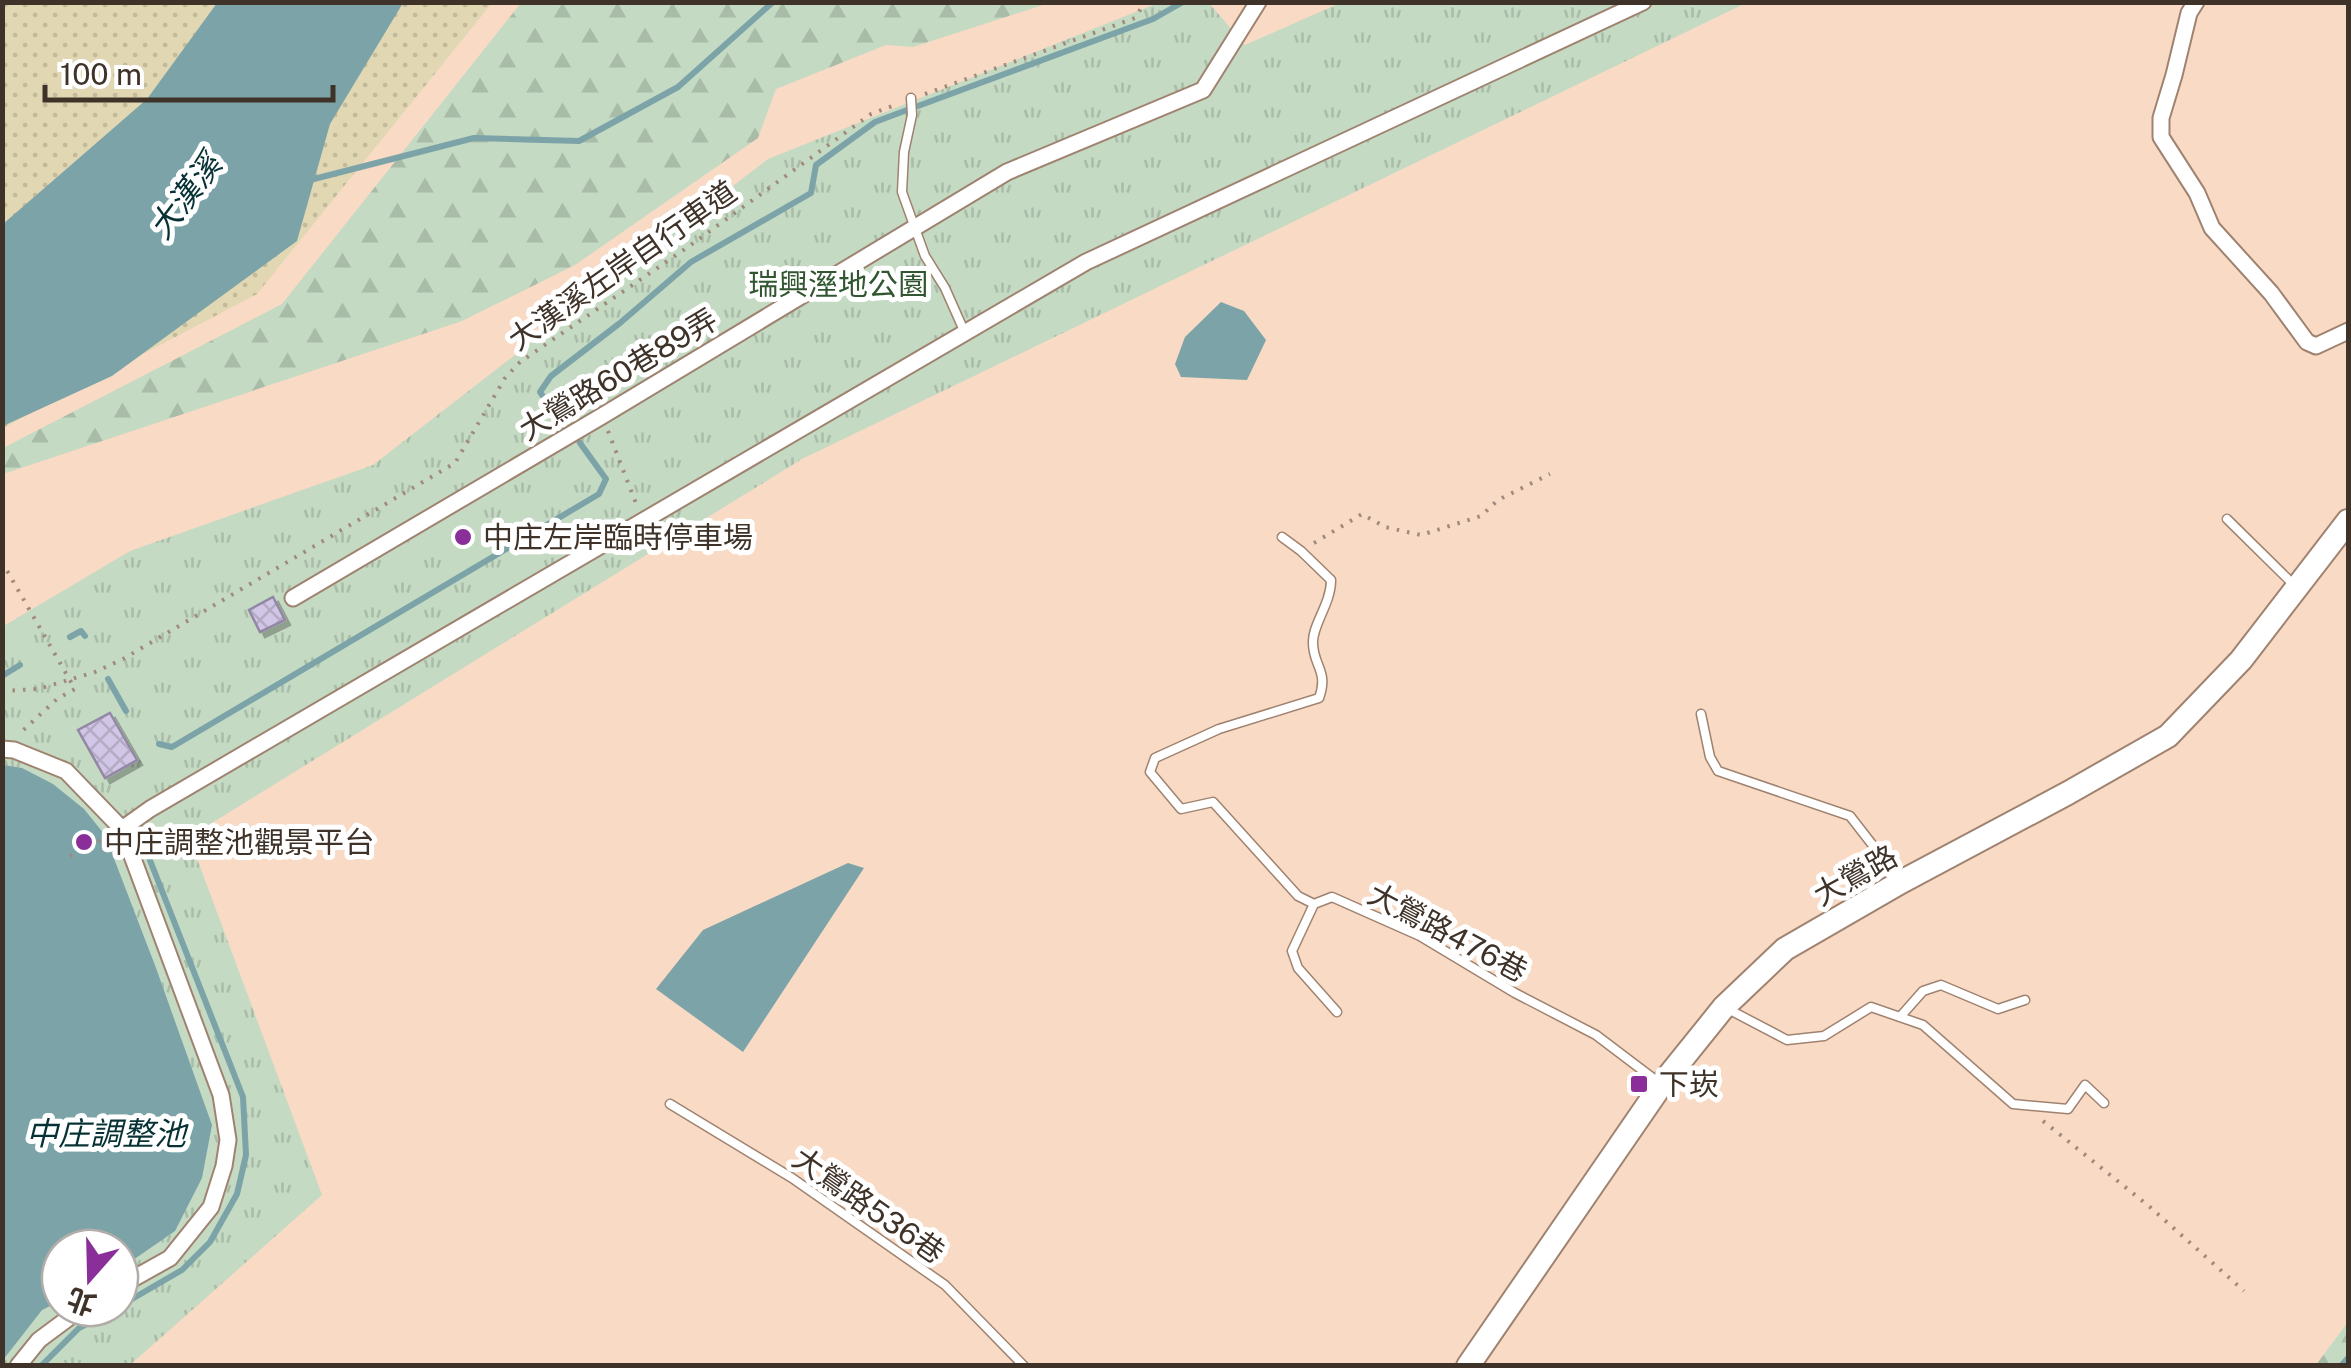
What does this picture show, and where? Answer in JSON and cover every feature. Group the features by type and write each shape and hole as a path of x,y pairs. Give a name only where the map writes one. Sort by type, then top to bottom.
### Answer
{"street":[{"name":"大鶯路60巷89弄","path":"293,598 1007,172 1203,90 1258,2"},
{"path":"117,832 150,808 1086,262 1643,2"},
{"path":"2196,2 2189,12 2160,118 2160,137 2197,193 2212,228 2271,293 2307,342 2316,346 2348,331"},
{"name":"大鶯路","path":"1468,1366 1662,1084 1724,1007 1786,949 2168,736 2241,660 2348,521"},
{"path":"2,749 66,771 117,832 222,1094 228,1140 212,1207 170,1258 140,1275"},
{"path":"18,1366 56,1328"}],"lane":[{"path":"911,98 902,192 925,256 965,333"},
{"path":"2227,519 2296,587"},
{"path":"1282,537 1330,580 1331,593 1312,641 1324,684 1318,698 1220,728 1155,758 1150,772 1182,809 1213,802 1298,896 1314,904 1292,951 1298,968 1337,1012"},
{"path":"1702,714 1710,757 1718,772 1850,816 1902,882"},
{"name":"大鶯路476巷","path":"1314,904 1332,897 1420,936 1514,994 1596,1035 1662,1084"},
{"path":"1900,1017 1923,991 1941,986 1998,1009 2025,1000"},
{"path":"1724,1007 1787,1040 1824,1036 1871,1006 1924,1025 2013,1104 2068,1110 2085,1085 2104,1103"},
{"name":"大鶯路536巷","path":"670,1104 792,1178 945,1284 1024,1366"}],"path":[{"name":"大漢溪左岸自行車道","path":"2,691 38,689 95,672 122,659 455,464 505,378 520,362 688,247 871,114 1136,18 1145,2"},
{"path":"602,416 643,519"},
{"path":"1301,550 1362,514 1385,527 1421,535 1481,516 1498,500 1550,474"},
{"path":"2,562 75,689 57,699 18,735"},
{"path":"70,856 117,832"},
{"path":"2013,1104 2040,1118 2244,1291"}],"green space":[{"path":"521,3 1049,3 913,47 886,45 776,89 758,138 575,265 462,321 3,474 3,448 282,304"},
{"name":"瑞興溼地公園","path":"1158,3 1209,3 1245,45 1340,3 1746,3 802,459 189,837 322,1195 130,1365 3,1365 2,627 130,551 373,465 768,159"},
{"path":"2348,1322 2348,1365 2316,1365"}],"sand":[{"path":"3,3 492,3 257,294 3,428"}],"water":[{"name":"大漢溪","path":"217,3 403,3 330,124 297,241 112,376 3,426 3,224 147,99"},
{"path":"1221,302 1244,311 1266,340 1247,380 1181,377 1175,364 1185,337"},
{"name":"中庄調整池","path":"3,765 22,768 53,784 84,809 105,835 212,1125 202,1178 175,1231 140,1255 140,1228 40,1228 40,1313 3,1360"},
{"path":"848,863 864,868 743,1052 656,989 703,930"}],"building":[{"path":"273,597 285,620 260,632 249,610"},
{"path":"110,713 137,760 105,778 78,730"}],"waterway":[{"path":"310,180 474,138 579,141 678,87 773,2"},
{"path":"918,106 1153,19 1183,2"},
{"path":"559,419 540,392 551,376 691,262 811,193 816,165 875,122 907,110"},
{"path":"159,744 172,747 599,494 606,479 580,443"},
{"path":"70,637 81,631 85,636"},
{"path":"2,676 20,665"},
{"path":"108,679 126,711"},
{"path":"140,1294 182,1270 210,1242 237,1194 246,1155 243,1097 144,845"},
{"path":"41,1366 79,1328"},
{"path":"2341,1366 2348,1358"}],"place":[{"name":"中庄左岸臨時停車場","path":"463,537"},
{"name":"中庄調整池觀景平台","path":"84,842"},
{"name":"下崁","path":"1639,1084"}]}
